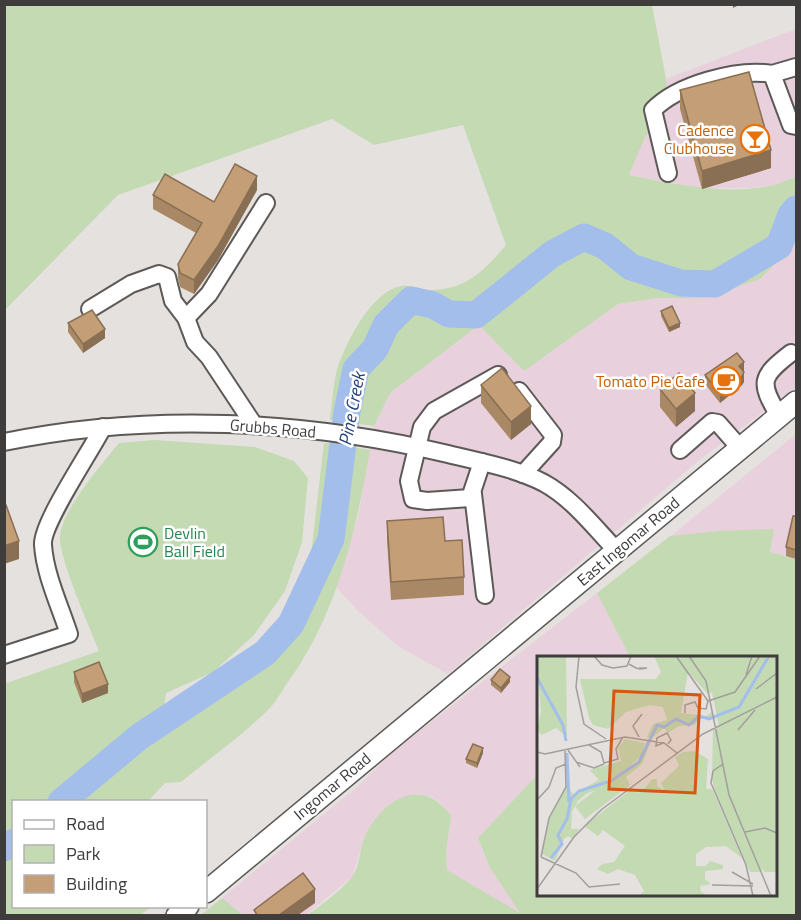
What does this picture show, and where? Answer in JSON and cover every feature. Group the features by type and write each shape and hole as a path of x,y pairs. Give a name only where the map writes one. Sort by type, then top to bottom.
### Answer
{"main road":[{"name":"East Ingomar Road","path":"459,680 796,402"},
{"name":"Ingomar Road","path":"207,891 459,680"}],"street":[{"path":"668,173 652,110 661,101 706,81 754,71 772,74 796,67"},
{"path":"772,74 791,125 796,126"},
{"path":"186,318 209,294 266,203"},
{"path":"90,309 131,284 159,274 167,277 173,301 186,318 195,342 209,357 254,425"},
{"path":"779,416 766,394 764,382 769,371 791,353"},
{"path":"473,494 466,499 427,501 413,499 409,481 422,427 434,411 474,392 499,375 507,375 553,435 552,442 523,474"},
{"path":"680,450 712,422 718,423 740,448"},
{"name":"Grubbs Road","path":"4,442 103,427 158,424 254,425 329,433 418,447 523,474 562,495 617,551"},
{"path":"4,655 69,633 45,561 42,542 48,522 103,427"},
{"path":"482,462 473,494 485,595"}],"shaded area":[{"path":"796,29 796,177 776,185 751,188 700,188 629,175 645,137 668,104 666,79"},
{"path":"796,232 796,387 697,462 448,674 398,646 358,611 336,587 358,517 374,426 390,393 479,325 524,371 618,304 656,298 703,298 793,237"},
{"path":"796,434 796,559 770,552 774,530 717,531 671,536"},
{"path":"597,593 629,656 537,656 537,775 478,838 490,868 521,914 447,870 446,853 450,827 442,804 432,797 418,794 364,836 353,876 306,915 243,915 222,898 356,788 397,748"}],"green space":[{"path":"5,5 652,5 666,79 668,104 645,137 629,175 719,189 756,188 774,185 796,177 796,232 784,255 760,279 703,298 656,298 618,304 524,371 479,325 390,393 374,426 330,420 334,382 346,346 362,319 381,296 392,289 403,286 430,290 454,287 464,283 482,271 506,245 463,125 374,145 332,119 118,195 5,310"},
{"path":"154,440 255,447 294,461 308,478 302,542 285,591 254,635 213,672 166,693 164,708 240,672 287,627 309,572 324,443 370,450 351,541 332,600 305,656 266,712 181,782 165,783 149,800 12,800 12,908 150,908 140,915 5,915 4,684 99,651 75,592 64,559 60,536 62,525 75,501 119,443"},
{"path":"774,529 770,552 796,559 796,915 306,916 336,893 352,877 366,834 383,810 405,796 417,795 429,797 440,804 451,816 446,853 447,870 520,913 490,868 478,838 537,775 537,896 777,896 777,656 629,656 597,593 670,536 717,531"},
{"path":"222,898 243,915 201,915"}],"building":[{"path":"749,72 771,150 702,171 680,90"},
{"path":"235,164 257,176 218,246 194,280 180,273 178,264 202,223 153,195 165,174 214,202"},
{"path":"672,306 680,323 669,328 661,311"},
{"path":"92,310 105,329 83,344 68,323"},
{"path":"737,353 744,362 739,366 744,372 720,394 705,375"},
{"path":"502,368 531,406 511,422 481,385"},
{"path":"679,373 695,393 676,409 660,389"},
{"path":"4,505 6,505 19,541 4,546"},
{"path":"793,516 796,516 796,550 786,547"},
{"path":"443,517 445,541 462,540 464,577 391,582 387,521"},
{"path":"99,662 108,684 82,694 74,672"},
{"path":"500,669 510,677 501,688 491,680"},
{"path":"473,744 483,748 477,763 466,759"},
{"path":"303,873 315,889 279,915 257,915 254,910"}],"waterway":[{"name":"Pine Creek","path":"63,800 139,737 265,653 291,624 331,539 347,412 356,369 375,349 386,325 411,300 433,305 449,314 476,315 552,254 584,237 605,246 631,267 681,283 715,284 779,246 791,215 796,209"},
{"name":"Pine Creek","path":"4,848 12,843"}],"place":[{"name":"Cadence Clubhouse","path":"755,139"},
{"name":"Tomato Pie Cafe","path":"726,381"},
{"name":"Devlin Ball Field","path":"143,542"}]}
